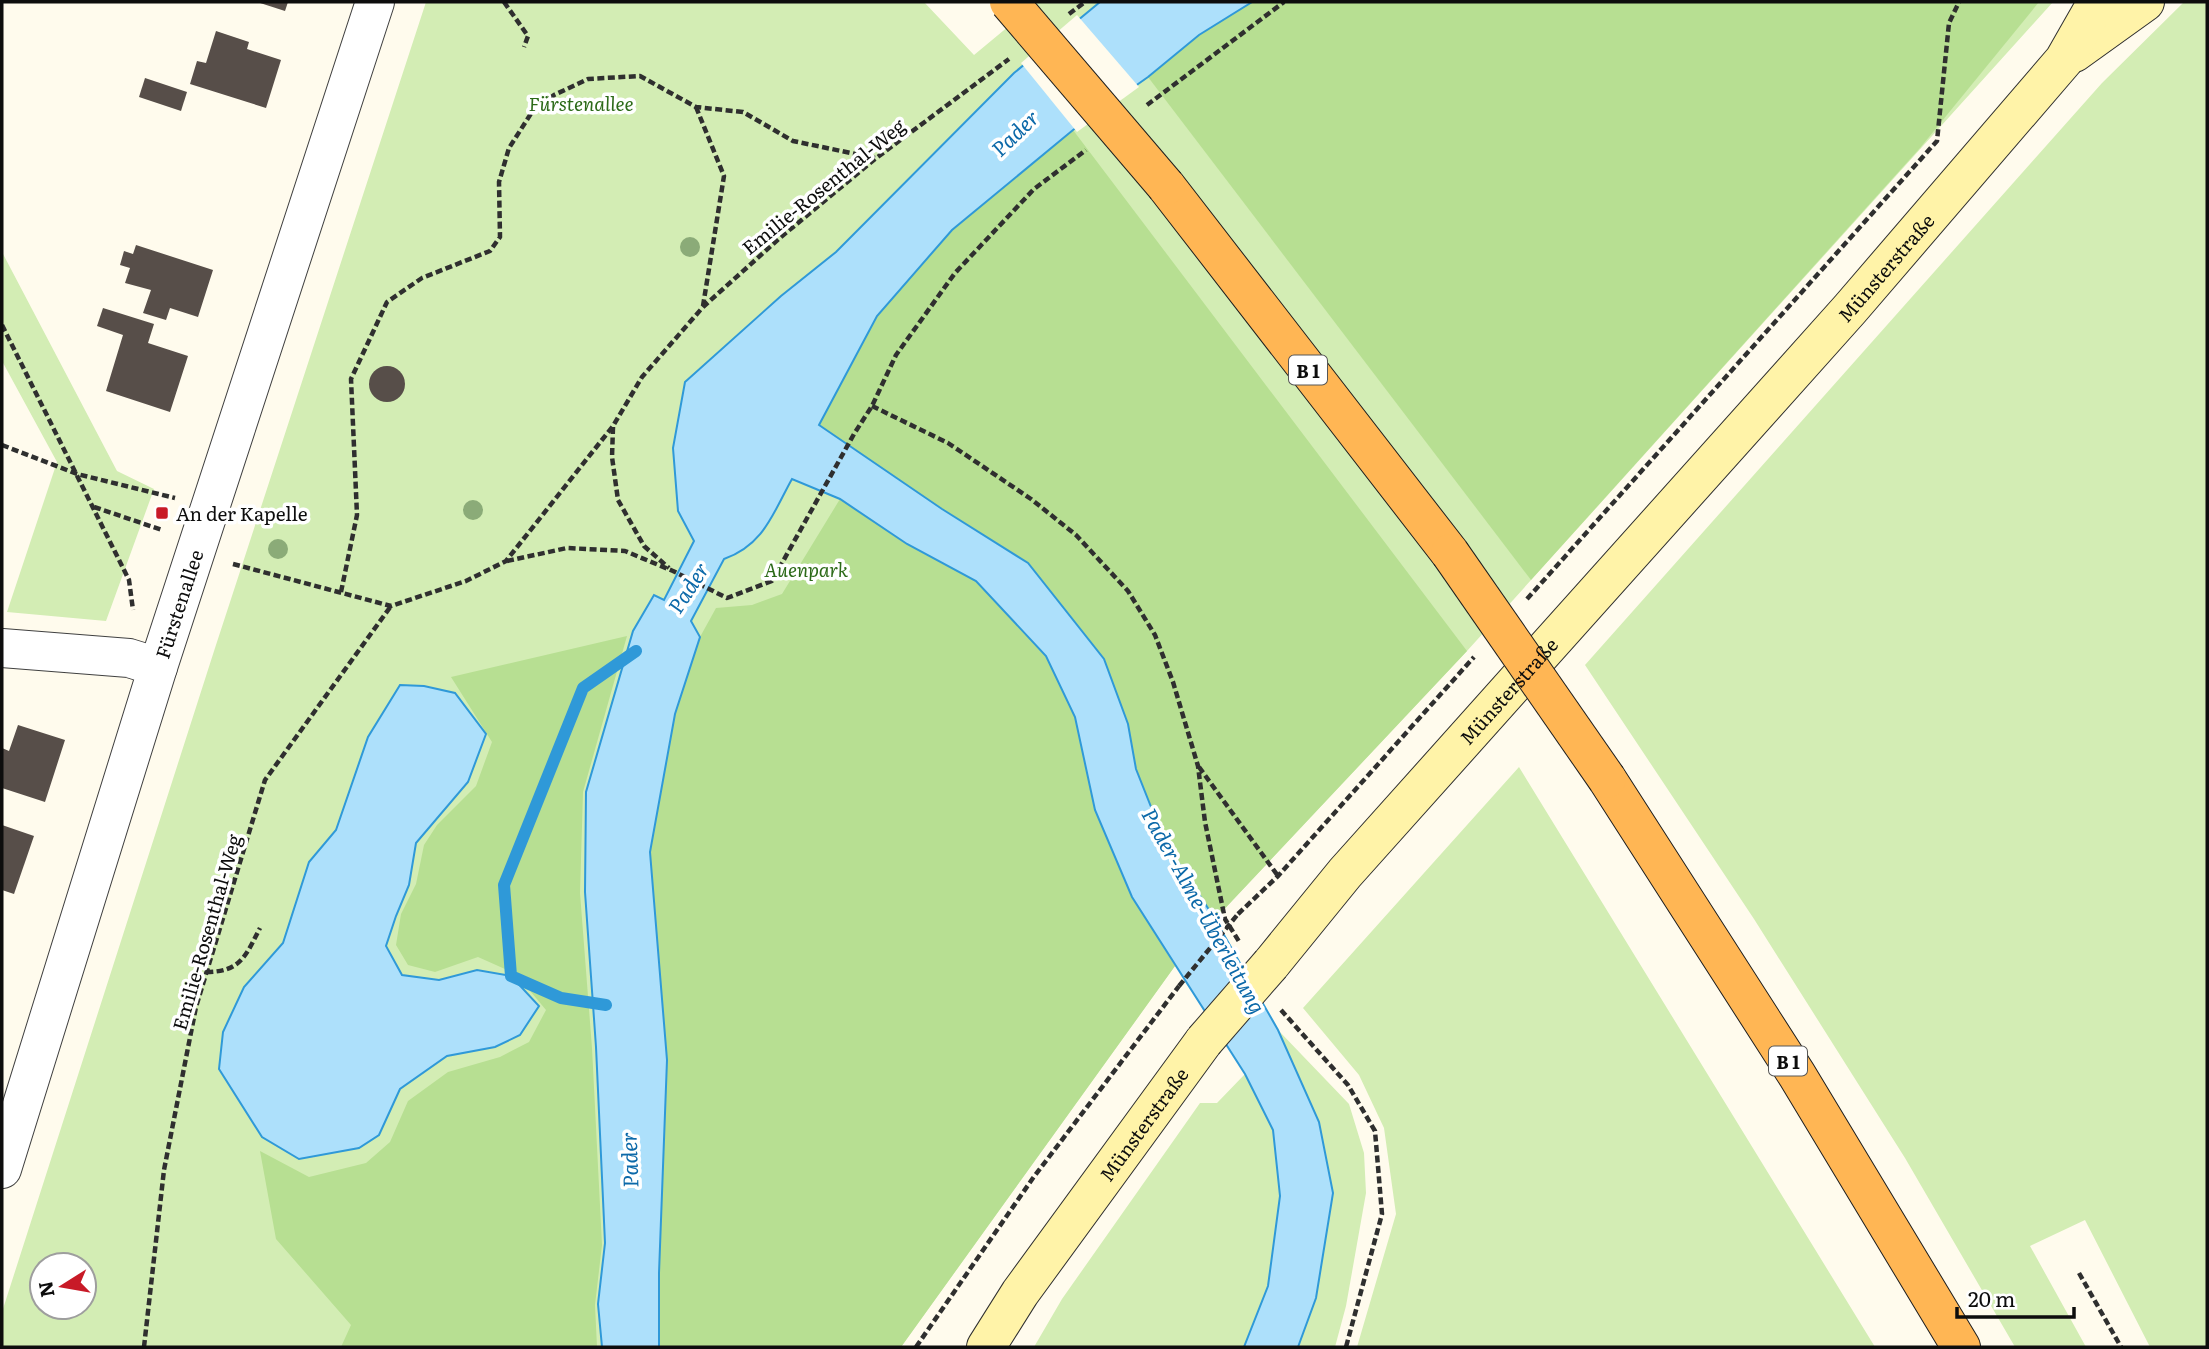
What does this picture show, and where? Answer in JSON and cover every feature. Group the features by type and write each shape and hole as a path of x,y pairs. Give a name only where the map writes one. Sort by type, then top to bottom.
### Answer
{"highway":[{"name":"B 1","path":"1009,2 1166,187 1450,553 1608,779 1797,1075 1961,1347"}],"main road":[{"name":"Münsterstraße","path":"986,1347 1020,1293 1204,1041 1345,873 1850,309 2064,60 2097,2"},
{"name":"Münsterstraße","path":"2064,60 2145,2"}],"street":[{"name":"Fürstenallee","path":"2,1169 159,667 375,2"},
{"path":"2,648 130,658 159,667"}],"path":[{"path":"504,2 528,36 524,47"},
{"path":"1063,18 1085,2"},
{"path":"1143,108 1284,2"},
{"path":"1520,607 1937,141 1949,23 1959,2"},
{"name":"Emilie-Rosenthal-Weg","path":"144,1347 164,1170 196,1007 265,780 391,606 466,581 506,561 613,426 642,377 703,307 781,237 875,159 1019,51"},
{"path":"341,592 357,515 351,379 387,302 422,278 490,251 499,237 499,182 509,148 532,113 554,95 588,79 640,76 696,107 743,112 793,141 875,159"},
{"path":"696,107 724,176 703,307"},
{"path":"506,561 567,548 625,551 727,598 772,582 872,406 895,355 956,273 1034,189 1088,148"},
{"path":"2,325 129,580 134,614"},
{"path":"872,406 948,443 1031,499 1076,535 1128,591 1155,635 1173,682 1198,766 1205,822 1225,919"},
{"name":"Emilie-Rosenthal-Weg","path":"613,426 612,457 618,500 644,546 673,571"},
{"path":"2,445 77,474 159,493 210,509"},
{"path":"93,507 170,533"},
{"path":"224,562 391,606"},
{"path":"916,1347 1033,1178 1179,986 1238,914 1278,876 1482,648"},
{"path":"1198,766 1278,876"},
{"path":"206,972 219,972 243,961 260,928"},
{"path":"1285,1016 1348,1085 1375,1130 1382,1213 1346,1347"},
{"path":"2079,1273 2121,1347"}],"green space":[{"name":"Auenpark","path":"426,2 924,2 974,55 1038,2 2053,2 1467,651 1215,919 1175,966 901,1347 2,1347 2,1312"},
{"path":"1252,2 2039,2 1920,148 1531,580 1148,77 1199,35"},
{"path":"2184,2 2207,2 2207,1347 2150,1347 2085,1220 2030,1246 2086,1347 2015,1347 1905,1158 1754,919 1585,665 2102,83"},
{"path":"1073,130 1467,651 1215,919 1165,842 1136,769 1128,724 1104,659 1028,563 942,509 819,425 877,316 952,230"},
{"path":"2,252 117,471 154,489 106,621 7,612 57,462 2,361"},
{"path":"840,499 907,544 976,581 1046,656 1075,717 1095,810 1132,897 1175,966 901,1347 659,1347 667,1060 650,852 675,714 700,637 716,608 752,605 782,594"},
{"path":"627,636 583,792 580,893 592,1048 602,1245 595,1305 597,1347 341,1347 351,1325 276,1239 260,1151 309,1177 366,1163 390,1142 408,1101 448,1072 500,1057 529,1042 546,1010 516,974 478,957 435,972 408,965 396,945 401,914 416,884 424,845 437,825 476,786 492,742 451,677"},
{"path":"1519,767 1875,1347 1357,1347 1396,1214 1384,1128 1359,1075 1303,1008"},
{"path":"1278,1030 1349,1104 1364,1153 1366,1193 1346,1306 1335,1347 1298,1347 1316,1298"},
{"path":"1245,1074 1273,1130 1280,1196 1268,1286 1244,1347 1034,1347 1062,1299 1200,1103 1217,1103"}],"water":[{"path":"1100,2 1252,2 1199,35 1148,77 1073,130 952,230 877,316 819,425 942,509 1028,563 1104,659 1128,724 1136,769 1165,842 1215,919 1278,1030 1319,1122 1333,1193 1316,1298 1298,1347 1244,1347 1268,1286 1280,1196 1273,1130 1245,1074 1132,897 1095,810 1075,717 1046,656 976,581 907,544 840,499 792,479 773,516 758,537 738,553 724,559 691,621 700,637 675,714 650,852 667,1060 659,1347 602,1347 598,1304 605,1243 596,1047 585,892 586,792 633,631 654,595 664,600 694,541 678,511 673,448 685,382 781,296 836,252 1014,73"},
{"path":"400,685 424,686 455,693 486,734 468,782 416,843 409,885 386,946 402,975 439,980 477,970 511,976 539,1006 520,1035 495,1047 447,1056 400,1089 379,1135 359,1148 299,1159 262,1137 219,1069 223,1032 244,987 283,943 309,862 336,830 368,737"}],"pier":[{"path":"1077,15 1139,87 1077,132 1021,63"}],"building":[{"path":"257,2 288,2 285,11"},
{"path":"216,31 249,42 247,49 281,60 266,108 190,84 197,61 206,63"},
{"path":"145,78 187,92 181,111 139,97"},
{"path":"136,245 213,270 198,317 170,308 166,320 143,313 151,290 125,283 130,268 120,265 124,251 133,254"},
{"path":"103,308 154,324 148,343 188,356 170,412 106,391 123,335 97,326"},
{"path":"387,366 400,371 405,384 400,397 387,402 374,397 369,384 374,371"},
{"path":"18,725 65,740 45,802 2,788 2,748 9,751"},
{"path":"2,825 34,836 14,894 2,890"}],"waterway":[{"path":"606,1005 561,998 511,976 504,885 583,688 636,651"}],"place":[{"name":"An der Kapelle","path":"162,513"}],"water label":[{"name":"Pader","path":"1014,132"},
{"name":"Pader","path":"687,587"},
{"name":"Pader-Alme-Überleitung","path":"1205,910"},
{"name":"Pader","path":"628,1160"}]}
